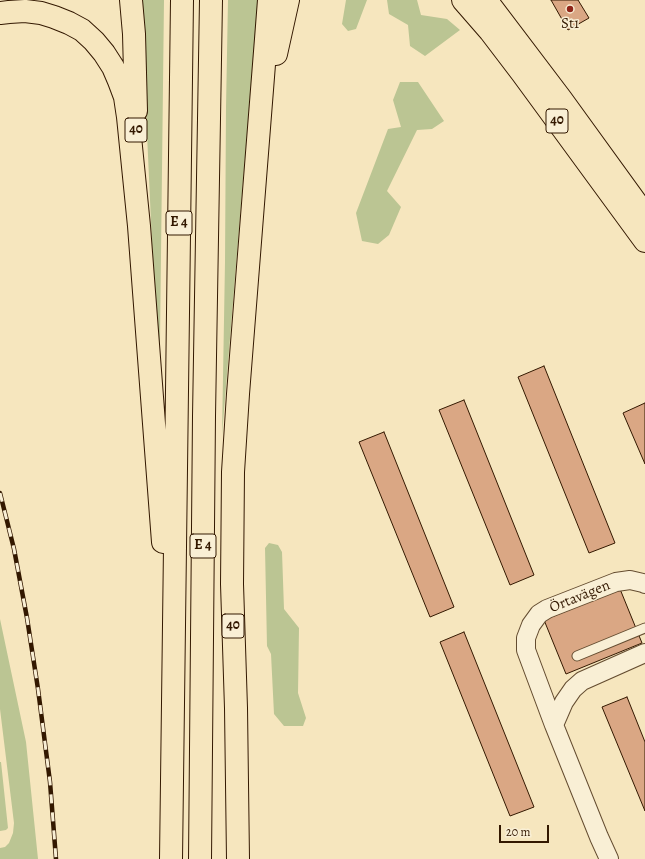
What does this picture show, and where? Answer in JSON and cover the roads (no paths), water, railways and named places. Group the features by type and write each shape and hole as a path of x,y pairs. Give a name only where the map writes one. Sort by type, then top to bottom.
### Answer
{"highway":[{"name":"40","path":"131,0 134,34 139,226 173,684"},
{"name":"E 4","path":"171,859 182,0"},
{"name":"E 4","path":"200,859 204,424 211,0"},
{"path":"259,125 269,0"},
{"name":"40","path":"238,859 236,708 232,584 234,472 238,394 259,125 288,0"},
{"name":"40","path":"469,1 561,99 645,215"},
{"name":"40","path":"469,1 645,241"},
{"path":"0,13 25,11 41,13 54,17 82,30 104,53 113,67 125,98 139,226"}],"street":[{"name":"Örtavägen","path":"609,859 554,725 526,650 526,638 531,625 539,614 547,609 616,582 630,580 645,584"},
{"path":"554,725 564,702 573,689 582,682 645,653"}],"lane":[{"path":"578,656 645,628"}],"railway":[{"path":"0,493 14,549 38,689 50,782 56,859"}],"place":[{"name":"St1","path":"570,9"}]}
